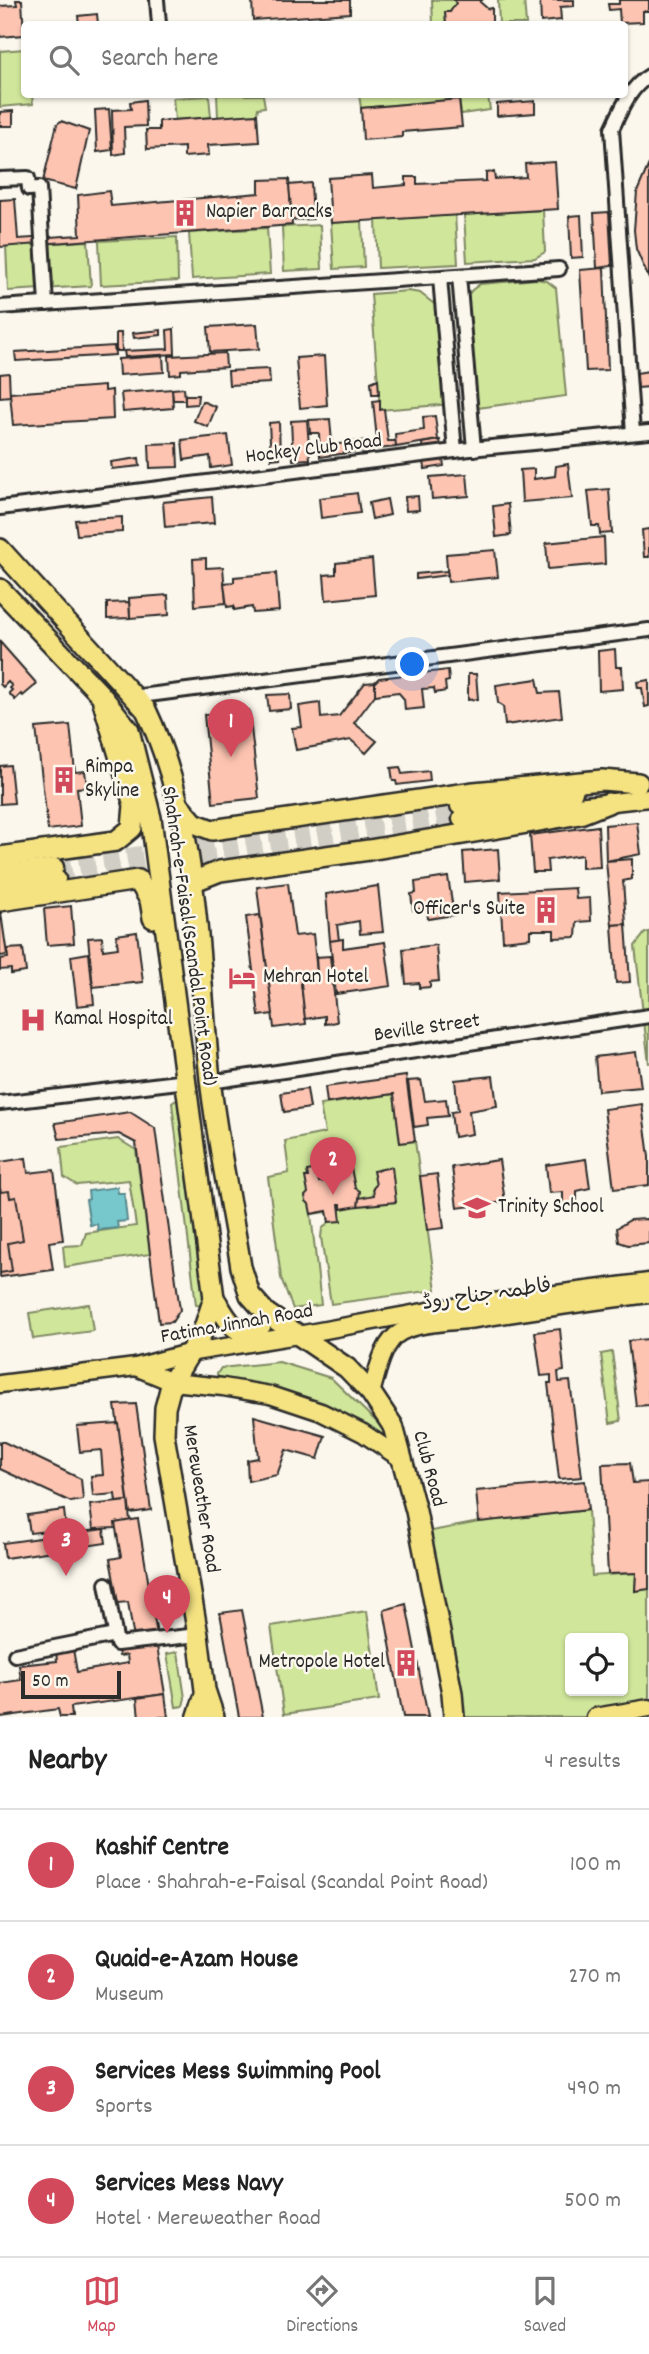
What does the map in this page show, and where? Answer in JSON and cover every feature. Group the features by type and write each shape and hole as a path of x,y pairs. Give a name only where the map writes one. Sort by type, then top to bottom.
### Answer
{"highway":[{"name":"Shahrah-e-Faisal (Scandal Point Road)","path":"0,549 146,710 161,742 179,805 192,882 210,1082 242,1267 250,1296 266,1313"},
{"name":"Shahrah-e-Faisal (Scandal Point Road)","path":"0,589 100,694 129,730 151,818 214,1298"},
{"path":"0,857 116,841 132,828 134,806 100,694"},
{"path":"179,805 194,823 212,830 474,792 602,780 645,788"},
{"path":"192,882 220,871 393,846 580,814 608,803"},
{"path":"0,901 138,880 146,872 148,857 142,839 132,828"},
{"path":"138,880 150,900 157,940 174,993"},
{"path":"214,1298 233,1327 241,1332 255,1332 266,1313"},
{"name":"Mereweather Road","path":"214,1298 203,1331 172,1382 165,1408 164,1435 205,1690 214,1717"},
{"name":"Club Road","path":"266,1313 347,1368 371,1393 393,1426 416,1511 452,1693"},
{"path":"452,1693 454,1717"},
{"path":"452,1693 464,1717"}],"main road":[{"path":"645,788 608,803 460,813 645,788"},
{"path":"0,874 56,873 0,887"},
{"name":"فاطمہ جناح روڈ","path":"346,1326 439,1309 649,1282"},
{"name":"فاطمہ جناح روڈ","path":"371,1393 388,1346 399,1333 437,1324 649,1294"},
{"name":"Fatima Jinnah Road","path":"135,1367 188,1353 346,1326"},
{"path":"0,1384 135,1367"},
{"name":"Fatima Jinnah Road","path":"135,1367 172,1382 270,1395 321,1412 363,1433 404,1460"},
{"path":"196,1717 205,1690"},
{"path":"601,1716 649,1708"}],"street":[{"path":"157,0 159,21"},
{"path":"632,433 612,129 625,102 641,81 649,76"},
{"path":"628,81 637,87"},
{"path":"0,179 28,178 29,189 39,188 46,304"},
{"path":"0,307 559,269"},
{"path":"459,276 474,449"},
{"path":"440,278 455,452"},
{"name":"Hockey Club Road","path":"0,508 474,449 649,432"},
{"path":"133,697 649,630"},
{"name":"Beville Street","path":"210,1082 649,1016"},
{"path":"0,1103 187,1080"},
{"path":"106,1584 117,1644 198,1635"},
{"path":"15,1655 115,1635"}],"green space":[{"path":"432,0 454,0 456,3 450,12 445,12 446,21 433,21"},
{"path":"498,0 524,0 526,21 499,21"},
{"path":"21,49 21,98 32,98 33,104 0,107 0,51"},
{"path":"173,98 209,98 211,117 175,120"},
{"path":"217,98 264,98 265,107 258,108 257,114 218,117"},
{"path":"359,98 488,98 490,110 461,114 459,99 361,108"},
{"path":"543,210 545,252 535,258 467,262 464,215"},
{"path":"455,215 458,264 378,268 376,220"},
{"path":"362,221 364,267 334,269 331,223"},
{"path":"320,225 322,269 284,271 282,227"},
{"path":"267,228 270,274 192,279 189,233"},
{"path":"177,237 178,281 101,285 99,241"},
{"path":"88,241 91,286 8,291 6,246"},
{"path":"537,279 547,281 556,288 566,396 470,409 461,303 480,284"},
{"path":"408,291 420,293 438,307 452,404 380,410 371,294"},
{"path":"649,932 649,1064 635,946 645,933"},
{"path":"394,1094 400,1143 415,1141 436,1290 331,1304 321,1237 322,1229 329,1222 327,1212 311,1214 321,1305 293,1309 281,1278 268,1177 289,1173 285,1141 325,1133 320,1105"},
{"path":"180,1101 206,1298 202,1306 196,1305 172,1103"},
{"path":"118,1139 136,1150 150,1254 65,1267 63,1246 82,1245 86,1233 136,1226 129,1180 77,1185 64,1177 61,1147"},
{"path":"89,1304 93,1331 33,1339 29,1313"},
{"path":"612,1352 621,1421 610,1423 601,1354"},
{"path":"279,1362 331,1378 386,1431 388,1442 370,1427 342,1414 218,1377 217,1374 221,1368"},
{"path":"588,1510 592,1576 636,1573 635,1591 649,1589 649,1713 622,1717 464,1717 452,1693 421,1533 479,1522"},
{"path":"367,1611 379,1700 284,1714 271,1626"},
{"path":"178,1652 185,1698 183,1706 176,1707 167,1654"}],"water":[{"path":"117,1187 118,1193 124,1193 127,1221 117,1222 118,1228 98,1230 97,1224 90,1225 86,1200 89,1199 88,1191"}],"building":[{"path":"16,0 22,0 21,35 0,37 0,6 17,5"},
{"path":"252,0 350,0 350,13 253,20"},
{"path":"454,0 482,0 480,2 488,9 492,8 492,21 446,21 445,12 450,12 456,3"},
{"path":"540,0 574,0 574,6 560,7 561,20 541,21"},
{"path":"619,0 649,0 649,11 643,11 643,22 620,21 619,9 609,10 608,4 619,4"},
{"path":"97,14 98,21 79,21 78,16"},
{"path":"459,99 462,127 402,132 402,137 363,140 361,108"},
{"path":"145,100 146,126 124,127 125,153 113,155 112,110 131,109 130,102"},
{"path":"535,101 535,113 497,116 497,104"},
{"path":"109,109 112,150 97,152 95,110"},
{"path":"13,111 13,126 0,126 0,112"},
{"path":"257,114 259,142 208,145 209,155 184,157 184,147 147,149 146,130 159,130 159,121"},
{"path":"61,121 89,131 76,189 43,181 57,124"},
{"name":"Napier Barracks","path":"555,162 558,209 331,223 328,178 372,175 373,188 406,185 406,177 417,177 417,184 486,181 486,173 494,172 495,179 526,177 525,164"},
{"path":"649,164 649,279 636,249 634,230 637,192"},
{"name":"Napier Barracks","path":"289,179 292,225 0,247 0,200 15,199 18,239 80,235 78,195 109,191 111,206 259,193 259,180"},
{"path":"311,183 313,219 292,220 289,185"},
{"path":"609,212 612,266 597,268 594,213"},
{"path":"581,215 583,257 571,258 569,216"},
{"path":"604,268 608,370 586,371 580,270"},
{"path":"257,324 259,349 210,352 208,327"},
{"path":"174,329 175,354 125,357 124,351 168,349 167,330"},
{"path":"161,330 161,335 134,338 133,333"},
{"path":"116,333 121,333 122,351 116,351"},
{"path":"114,346 115,355 16,361 15,352"},
{"path":"225,353 226,367 181,370 181,374 170,375 169,356"},
{"path":"163,356 164,372 119,375 118,359"},
{"path":"324,356 327,405 300,408 296,358"},
{"path":"269,369 270,383 229,385 228,371"},
{"path":"649,371 649,387 638,388 636,373"},
{"path":"9,373 10,396 0,397 0,374"},
{"path":"378,379 379,394 372,394 371,382"},
{"path":"104,386 104,391 112,390 113,419 13,425 10,393"},
{"path":"184,388 185,400 173,400 172,389"},
{"path":"172,389 173,408 123,412 121,393"},
{"path":"185,395 198,395 197,404 185,405"},
{"path":"380,400 380,410 384,409 388,441 396,441 396,447 378,449 373,401"},
{"path":"202,401 216,407 208,427 194,421"},
{"path":"435,416 438,440 396,447 395,434 424,430 423,417"},
{"path":"330,419 333,455 320,457 319,433 310,433 309,420"},
{"path":"307,420 310,459 293,460 291,421"},
{"path":"279,422 280,458 271,459 269,423"},
{"path":"228,435 232,465 211,468 210,456 184,460 182,440"},
{"path":"368,440 369,450 333,455 332,445"},
{"path":"440,440 444,466 425,469 422,443"},
{"path":"177,443 178,467 150,468 149,444"},
{"path":"139,458 140,466 112,469 111,462"},
{"path":"568,464 572,498 522,502 520,470 534,469 534,479 555,476 556,466"},
{"path":"467,474 469,496 432,499 430,477"},
{"path":"609,489 612,533 600,534 599,526 592,526 588,491"},
{"path":"357,493 360,513 321,518 319,498"},
{"path":"418,496 419,510 406,511 405,497"},
{"path":"212,497 214,523 165,527 163,502"},
{"path":"387,499 390,515 372,519 369,503"},
{"path":"508,504 511,535 496,537 493,506"},
{"path":"122,517 122,532 77,535 75,520"},
{"path":"649,529 649,557 644,557 642,530"},
{"path":"604,537 605,564 548,569 546,543"},
{"path":"495,550 498,577 448,582 446,554"},
{"path":"206,558 206,568 223,567 226,603 195,606 193,559"},
{"path":"372,559 375,595 326,600 324,575 336,574 336,563"},
{"path":"447,571 448,575 416,579 416,574"},
{"path":"276,573 279,611 253,613 252,607 234,610 234,606 227,607 224,583 234,582 234,577"},
{"path":"168,595 169,615 130,618 129,598"},
{"path":"129,602 130,618 107,619 107,603"},
{"path":"0,642 37,684 15,700 9,693 12,686 8,682 3,687 0,684"},
{"path":"615,649 616,667 622,667 623,689 599,691 598,651"},
{"path":"448,670 446,691 435,693 434,688 422,689 424,708 405,710 404,699 398,692 375,695 375,682 379,678"},
{"path":"468,674 476,674 478,699 468,700"},
{"path":"537,679 540,693 559,692 562,717 505,725 503,706 498,703 496,685"},
{"path":"649,680 649,706 645,707 642,688 638,688 637,682"},
{"path":"375,682 375,695 354,723 377,741 366,753 351,740 296,750 292,728 302,727 299,706 320,703 321,718 339,716 365,683"},
{"path":"290,694 291,709 269,711 267,695"},
{"path":"249,710 259,798 213,803 204,715"},
{"name":"Rimpa Skyline","path":"70,725 75,772 85,771 87,787 77,788 81,826 48,830 36,728"},
{"path":"10,765 14,803 0,804 0,766"},
{"path":"400,767 402,774 429,771 430,781 397,785 396,781 393,781 391,768"},
{"path":"637,822 641,854 606,861 605,825"},
{"path":"598,826 600,867 582,868 582,855 547,860 548,872 533,872 530,835"},
{"path":"498,849 500,879 465,882 463,852"},
{"path":"632,859 632,879 623,881 626,924 612,925 606,861"},
{"path":"448,877 454,915 428,919 427,908 413,910 411,894 416,893 415,882"},
{"name":"Mehran Hotel","path":"288,883 295,936 313,934 317,972 300,974 306,1024 274,1028 257,887"},
{"path":"378,886 383,932 360,934 359,921 337,925 339,940 330,941 326,894"},
{"name":"Officer's Suite","path":"575,888 576,899 590,898 591,921 577,922 576,937 554,938 554,930 530,930 530,938 503,941 500,892"},
{"path":"0,906 7,955 0,956"},
{"path":"71,906 74,943 47,945 44,909"},
{"path":"260,915 273,1014 259,1016 246,917"},
{"path":"626,924 630,982 616,983 612,925"},
{"path":"137,932 143,982 93,987 88,938 102,937 103,950 118,948 116,935"},
{"path":"343,939 343,948 385,942 391,986 336,994 330,941"},
{"path":"436,945 439,981 430,982 430,987 419,988 419,983 406,984 403,949"},
{"path":"23,948 26,972 11,974 11,969 0,970 0,959 8,958 7,949"},
{"path":"89,953 94,1004 77,1006 71,956"},
{"path":"330,956 337,1022 325,1024 325,1016 305,1019 300,974 317,972 316,957"},
{"path":"636,1052 641,1087 598,1091 595,1057"},
{"path":"406,1076 415,1141 400,1143 394,1094 327,1103 325,1087"},
{"path":"493,1076 497,1106 469,1111 472,1134 454,1137 451,1112 458,1111 455,1080"},
{"path":"421,1080 425,1101 446,1099 448,1116 427,1118 428,1125 414,1127 408,1081"},
{"path":"307,1089 310,1108 284,1112 281,1093"},
{"path":"642,1104 649,1157 649,1185 614,1189 604,1109"},
{"path":"130,1112 155,1128 180,1310 172,1322 159,1323 136,1143 119,1134 59,1139 55,1123"},
{"path":"334,1147 334,1179 328,1180 326,1166 321,1167 319,1149"},
{"path":"26,1158 28,1173 54,1170 63,1240 49,1242 53,1270 0,1277 0,1162"},
{"path":"586,1159 590,1188 577,1191 577,1204 563,1205 563,1192 549,1193 546,1165"},
{"path":"499,1160 505,1202 457,1208 452,1167"},
{"path":"392,1167 396,1202 358,1206 359,1198 374,1195 373,1188 376,1185 373,1171"},
{"path":"351,1168 355,1188 360,1191 358,1206 341,1209 339,1204 341,1221 329,1222 327,1211 311,1214 305,1196 308,1193 305,1177 308,1177 307,1171 317,1169 319,1182 341,1178 340,1170"},
{"path":"437,1174 444,1228 427,1230 420,1176"},
{"path":"0,1188 1,1192 9,1191 10,1198 16,1197 23,1240 8,1243 12,1271 0,1273"},
{"path":"630,1220 649,1220 649,1243 628,1245 619,1242 617,1228"},
{"path":"560,1329 564,1371 558,1372 559,1382 570,1381 582,1477 559,1479 548,1383 551,1383 551,1375 541,1376 535,1332"},
{"path":"648,1339 649,1405 636,1406 628,1341"},
{"path":"136,1404 151,1510 130,1513 115,1405"},
{"path":"254,1416 325,1436 318,1459 286,1450 277,1475 248,1481 247,1460 258,1458"},
{"path":"118,1423 128,1501 116,1502 115,1494 93,1496 91,1476 103,1475 101,1450 80,1452 77,1426"},
{"path":"0,1442 81,1479 83,1500 71,1502 0,1469"},
{"path":"630,1463 633,1483 649,1482 649,1589 635,1591 636,1573 608,1574 602,1464"},
{"path":"585,1481 588,1510 479,1522 476,1491"},
{"path":"128,1501 130,1521 115,1523 116,1528 93,1529 90,1505"},
{"path":"64,1510 66,1529 30,1533 27,1515"},
{"path":"138,1519 157,1635 134,1639 128,1602 118,1603 110,1559 121,1557 115,1523"},
{"path":"104,1529 106,1543 5,1558 3,1543"},
{"name":"Metropole Hotel","path":"406,1604 428,1717 403,1717 384,1610"},
{"name":"Metropole Hotel","path":"242,1610 263,1717 239,1717 220,1613"},
{"path":"156,1640 165,1694 71,1707 72,1717 60,1717 58,1709 0,1717 0,1683 21,1680 19,1665 57,1661 56,1651 73,1649 77,1672 128,1663 127,1655 119,1656 117,1644"},
{"path":"165,1694 168,1717 139,1717 137,1698"}],"tunnel":[{"path":"55,867 459,806"},
{"path":"57,879 461,819"}],"place":[{"name":"Napier Barracks","path":"185,213"},
{"name":"Kashif Centre","path":"231,757"},
{"name":"Rimpa Skyline","path":"64,780"},
{"name":"Officer's Suite","path":"546,910"},
{"name":"Mehran Hotel","path":"242,978"},
{"name":"Kamal Hospital","path":"33,1020"},
{"name":"Quaid-e-Azam House","path":"333,1195"},
{"name":"Trinity School","path":"477,1208"},
{"name":"Services Mess Swimming Pool","path":"66,1576"},
{"name":"Services Mess Navy","path":"167,1633"},
{"name":"Metropole Hotel","path":"406,1663"}]}
